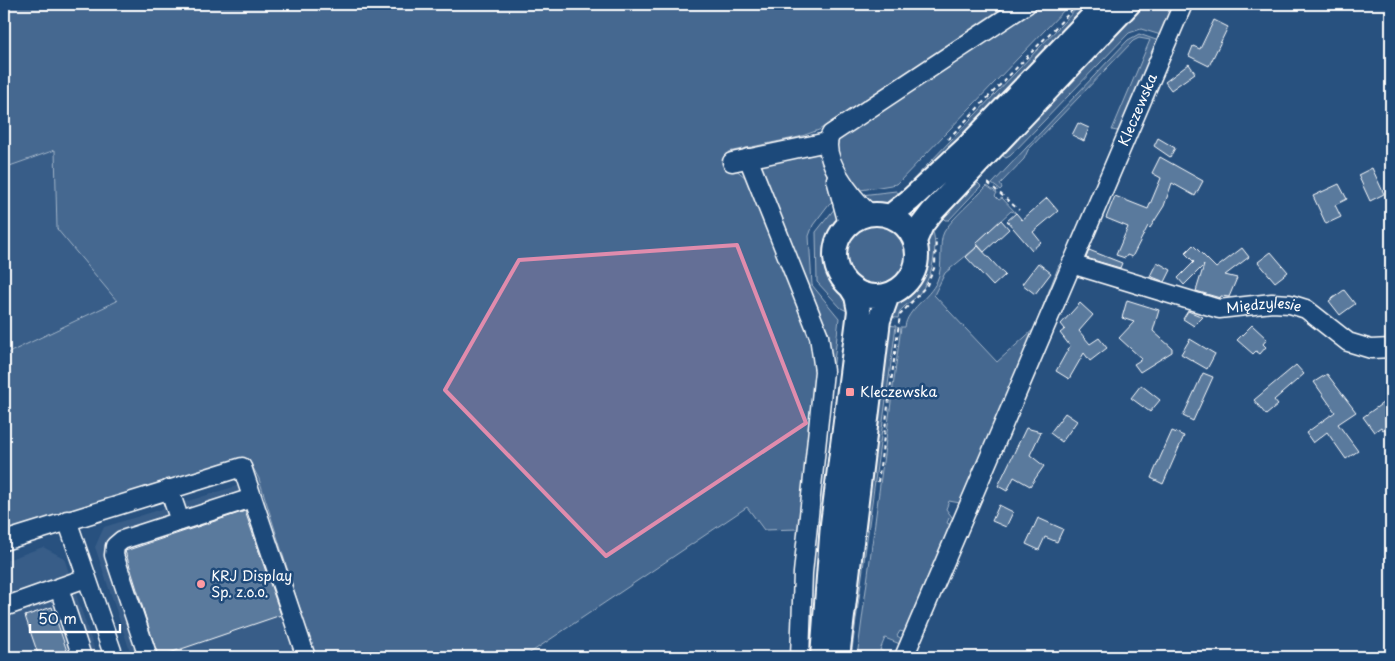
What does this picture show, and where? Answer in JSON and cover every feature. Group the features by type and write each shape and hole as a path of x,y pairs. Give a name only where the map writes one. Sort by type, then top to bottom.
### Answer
{"main road":[{"path":"822,657 832,524 860,311 851,288 841,277 834,257 840,234 848,224 858,217 880,215 910,200 968,146 1104,4"},
{"path":"851,288 869,296 888,294 898,290 913,274 916,263 915,242 927,217 1129,4"},
{"path":"880,215 905,226 915,242"},
{"path":"838,657 879,320 888,294"}],"street":[{"path":"848,224 835,169 828,151 827,142 832,134 1028,4"},
{"name":"Kleczewska","path":"904,657 1183,4"},
{"path":"800,657 803,572 824,371 823,353 819,336 740,160 827,142"},
{"path":"835,169 853,196 880,215"},
{"name":"Międzylesie","path":"1071,264 1219,310 1272,303 1290,304 1306,309 1348,342 1371,349 1391,348"},
{"path":"4,540 242,467 306,657"},
{"path":"169,489 180,521"},
{"path":"148,657 114,555 115,546 122,540 252,498"},
{"path":"67,520 114,657"},
{"path":"4,607 86,578"},
{"path":"59,588 82,657"}],"path":[{"path":"944,143 1078,4"},
{"path":"988,183 1019,210"},
{"path":"877,486 900,315 923,292 934,266 936,231 934,224 927,217"}],"highlighted area":[{"path":"737,245 806,423 606,556 445,390 519,260"}],"shaded area":[{"path":"4,4 1008,4 819,130 799,137 728,152 733,167 746,178 811,335 816,360 798,529 764,530 747,507 524,657 315,657 259,479 249,460 159,483 4,535 4,449 6,448 4,355 117,301 57,229 55,150 4,168"},
{"path":"1037,4 1070,4 897,184 855,191 834,151 837,138"},
{"path":"1081,4 1095,4 913,188 909,184"},
{"path":"1139,4 1177,4 1161,35 1141,29 1129,33 1010,156 1006,158 1003,156 1013,138"},
{"path":"1139,34 1159,41 1122,127 1117,131 1112,130 1150,40 1139,38 1133,41 1028,150 1024,159 1000,184 1002,188 1000,190 992,184 1128,40"},
{"path":"55,150 57,229 117,301 4,355 4,168"},
{"path":"814,151 822,158 837,199 829,204 813,225 809,236 812,285 839,318 831,389 826,389 828,369 758,168 763,162"},
{"path":"978,183 981,186 949,220 945,220 941,216"},
{"path":"987,186 997,193 995,196 999,200 1002,198 1016,213 1011,211 976,243 978,246 945,273 934,295 997,362 1034,329 1059,265 1062,262 1063,264 964,501 960,503 949,501 946,509 955,521 949,518 947,523 953,526 909,634 900,631 897,636 906,641 900,644 885,638 880,650 894,657 857,657 901,327 905,327 914,309 937,281 940,269 941,242 947,227"},
{"path":"896,191 903,197 888,206 869,204 861,195"},
{"path":"835,208 838,220 825,250 825,260 827,270 851,313 841,308 817,282 816,232"},
{"path":"876,224 888,227 899,233 905,244 908,256 905,268 899,279 888,285 876,288 864,285 853,279 847,268 844,256 847,244 853,233 864,227"},
{"path":"931,226 934,234 935,252 927,281 918,295 901,311 898,318 887,317 890,311 917,285 922,275 925,242"},
{"path":"887,325 896,326 851,657 843,657"},
{"path":"259,479 315,657 132,657 95,547 104,527"},
{"path":"43,547 64,558 97,657 4,657 4,561"}],"building":[{"path":"1214,20 1228,27 1209,66 1189,56 1193,46 1200,49"},
{"path":"1189,64 1195,73 1171,90 1165,82"},
{"path":"1078,123 1089,128 1084,141 1072,135"},
{"path":"1158,138 1175,148 1170,157 1154,146"},
{"path":"1160,157 1203,181 1195,196 1172,183 1164,206 1150,228 1148,226 1132,257 1127,255 1125,258 1116,255 1128,227 1106,218 1115,196 1148,209 1161,178 1152,173"},
{"path":"1372,168 1384,194 1370,201 1358,175"},
{"path":"1339,184 1347,199 1335,205 1341,217 1326,224 1313,196"},
{"path":"1047,198 1058,211 1033,232 1041,242 1032,250 1007,221 1016,213 1022,220"},
{"path":"1001,220 1009,229 984,252 976,243"},
{"path":"1193,245 1216,268 1242,248 1249,257 1225,275 1237,278 1229,297 1221,296 1220,298 1196,291 1204,265 1184,285 1178,278 1194,262 1185,253"},
{"path":"978,246 1005,275 993,286 966,257"},
{"path":"1089,250 1122,263 1120,268 1086,258"},
{"path":"1271,252 1288,272 1275,282 1258,262"},
{"path":"1157,262 1171,270 1165,282 1150,276"},
{"path":"1038,263 1051,273 1035,294 1022,284"},
{"path":"1344,290 1355,304 1340,315 1329,301"},
{"path":"1127,300 1159,310 1153,331 1172,348 1172,352 1140,372 1134,364 1142,359 1119,338 1134,322 1122,318"},
{"path":"1080,303 1093,315 1079,331 1090,344 1099,338 1107,348 1090,361 1084,353 1069,379 1056,371 1070,346 1060,333 1065,329 1061,324"},
{"path":"1188,311 1203,317 1194,326 1183,319"},
{"path":"1252,325 1267,339 1263,344 1266,347 1260,354 1256,351 1253,354 1237,340"},
{"path":"1190,339 1215,354 1207,369 1181,354"},
{"path":"1296,365 1304,374 1274,400 1278,405 1266,415 1254,400"},
{"path":"1203,373 1213,377 1193,421 1183,416"},
{"path":"1327,374 1356,412 1338,424 1358,451 1346,459 1327,432 1313,443 1306,433 1335,412 1314,382"},
{"path":"1141,385 1160,400 1150,412 1131,398"},
{"path":"1387,400 1391,406 1391,425 1383,430 1381,427 1374,432 1363,417"},
{"path":"1065,413 1077,421 1062,442 1050,433"},
{"path":"1026,428 1041,432 1030,455 1044,466 1030,486 1014,477 1007,491 998,486"},
{"path":"1172,431 1184,436 1163,484 1151,478"},
{"path":"999,505 1013,512 1006,527 992,521"},
{"name":"KRJ Display Sp. z.o.o.","path":"245,511 281,615 158,657 125,551"},
{"path":"1038,518 1063,529 1057,542 1045,537 1039,550 1026,544"},
{"path":"52,607 69,657 39,657 25,616"}],"place":[{"name":"Kleczewska","path":"850,392"},
{"name":"KRJ Display Sp. z.o.o.","path":"201,584"}]}
